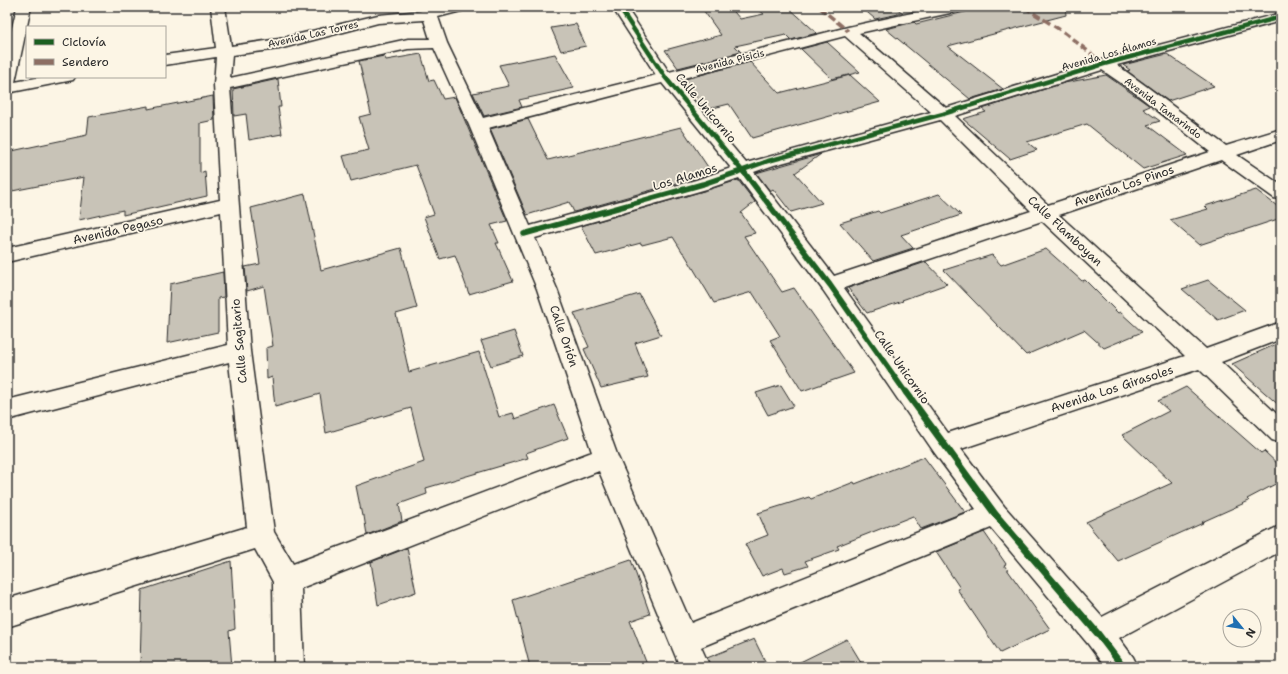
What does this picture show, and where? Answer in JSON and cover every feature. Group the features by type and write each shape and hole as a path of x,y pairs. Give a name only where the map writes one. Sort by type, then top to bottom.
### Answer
{"street":[{"path":"7,81 24,7"},
{"name":"Calle Sagitario","path":"218,7 224,52 222,84 239,351 261,536 287,580 288,667"},
{"name":"Avenida Las Torres","path":"166,60 279,44 378,19 460,7"},
{"name":"Calle Unicornio","path":"619,7 665,77 743,170 830,285 943,445 995,514 1098,634 1123,667"},
{"name":"Avenida Pisicis","path":"478,125 848,32 959,7"},
{"path":"1255,10 1278,21"},
{"name":"Calle Orión","path":"429,11 438,43 478,125 547,289 606,457 695,667"},
{"name":"Avenida Los Álamos","path":"943,114 1104,64 1278,21"},
{"name":"Calle Flamboyan","path":"848,32 943,114 1045,213 1204,359 1281,433"},
{"path":"279,44 438,43"},
{"path":"222,84 408,44"},
{"name":"Avenida Tamarindo","path":"1104,64 1281,194"},
{"path":"7,88 62,78"},
{"name":"Los Alamos","path":"524,234 703,184 768,161 943,114"},
{"name":"Avenida Los Pinos","path":"830,285 1222,152 1281,134"},
{"name":"Avenida Pegaso","path":"7,255 229,204"},
{"name":"Avenida Los Girasoles","path":"943,445 1204,359 1281,330"},
{"path":"7,410 239,351"},
{"path":"287,580 606,457"},
{"path":"684,640 995,514"},
{"path":"7,612 261,536"},
{"path":"1098,634 1281,538"}],"building":[{"path":"701,7 730,7 740,19 764,14 759,10 762,7 788,7 817,33 791,40 786,35 735,46 741,52 678,68 665,50 721,35"},
{"path":"861,7 895,7 903,13 875,19"},
{"path":"985,7 1065,7 1066,15 948,46 1003,89 970,99 886,29 914,22 916,24"},
{"path":"576,24 586,46 561,51 551,28"},
{"path":"827,42 860,72 832,79 801,49"},
{"path":"421,54 429,81 434,80 443,99 455,97 507,221 491,225 499,243 496,243 513,281 469,294 455,255 440,259 424,217 434,214 416,165 351,181 343,156 369,150 359,117 371,114 359,61 384,56 386,60"},
{"path":"555,54 574,88 519,100 522,107 484,116 473,93 509,86 499,65"},
{"path":"1167,54 1214,86 1168,101 1127,71 1130,70 1123,65"},
{"path":"750,62 779,93 850,75 880,102 752,138 729,104 705,110 685,79"},
{"path":"1106,75 1150,106 1143,109 1160,121 1147,125 1187,155 1143,169 1087,124 1027,142 1037,150 1010,159 963,119 986,112 982,109 1064,83"},
{"path":"278,79 281,107 278,107 282,134 249,140 246,114 234,116 233,89"},
{"path":"213,96 214,120 200,123 200,173 205,171 207,196 123,215 123,210 79,220 84,177 7,192 7,152 87,135 89,117 148,106 148,109"},
{"path":"528,119 548,160 681,127 712,173 574,212 569,202 527,215 490,129"},
{"path":"821,154 795,173 822,203 791,212 773,189 770,191 756,173"},
{"path":"738,180 755,202 741,213 755,233 744,236 782,292 794,288 854,373 802,391 770,340 780,336 752,292 714,303 673,237 642,245 641,243 596,255 581,226"},
{"path":"1256,190 1281,209 1281,218 1199,245 1170,220 1208,209 1205,206"},
{"path":"305,194 321,270 401,248 417,308 396,314 409,372 479,352 499,417 513,413 515,419 554,405 568,438 526,453 528,458 426,488 427,494 399,504 402,521 367,535 364,516 362,516 356,486 424,462 411,408 326,433 320,394 275,407 272,377 267,379 266,348 273,346 264,286 247,291 245,267 260,264 251,208"},
{"path":"939,194 961,215 901,235 913,248 873,261 840,223 878,211 880,213"},
{"path":"1046,249 1082,281 1085,280 1118,313 1120,312 1142,332 1104,348 1084,330 1026,355 944,270 992,255 1001,265"},
{"path":"926,262 947,284 867,313 848,288"},
{"path":"223,272 224,297 218,298 218,332 167,343 170,284"},
{"path":"1208,280 1245,310 1218,320 1182,289"},
{"path":"639,294 661,335 635,343 648,377 601,388 584,349 589,347 574,313"},
{"path":"514,331 523,356 491,366 481,341"},
{"path":"1281,342 1281,407 1232,364"},
{"path":"781,385 794,406 768,415 756,393"},
{"path":"1186,387 1261,453 1264,451 1281,467 1281,481 1247,499 1249,501 1118,561 1086,522 1172,483 1122,435 1169,411 1158,401"},
{"path":"924,457 965,512 921,529 913,516 837,546 839,549 805,561 808,566 785,573 783,568 762,576 745,544 768,535 758,513 809,497 811,499 854,482 855,484"},
{"path":"984,532 1006,564 1004,565 1050,629 1000,653 957,589 960,588 936,552"},
{"path":"407,548 416,592 378,605 371,562"},
{"path":"631,560 650,614 630,621 648,667 530,667 513,600"},
{"path":"231,561 235,629 229,631 232,667 140,667 142,590"},
{"path":"754,639 768,667 711,667 707,658"},
{"path":"847,639 864,667 790,667"}],"marked path":[{"path":"819,7 848,31"},
{"path":"1024,7 1065,33 1104,64"}],"cycle path":[{"path":"619,7 665,77 743,171 830,285 943,445 995,514 1098,634 1123,667"},
{"path":"524,234 703,184 768,161 943,114 1104,64 1281,17"}]}
